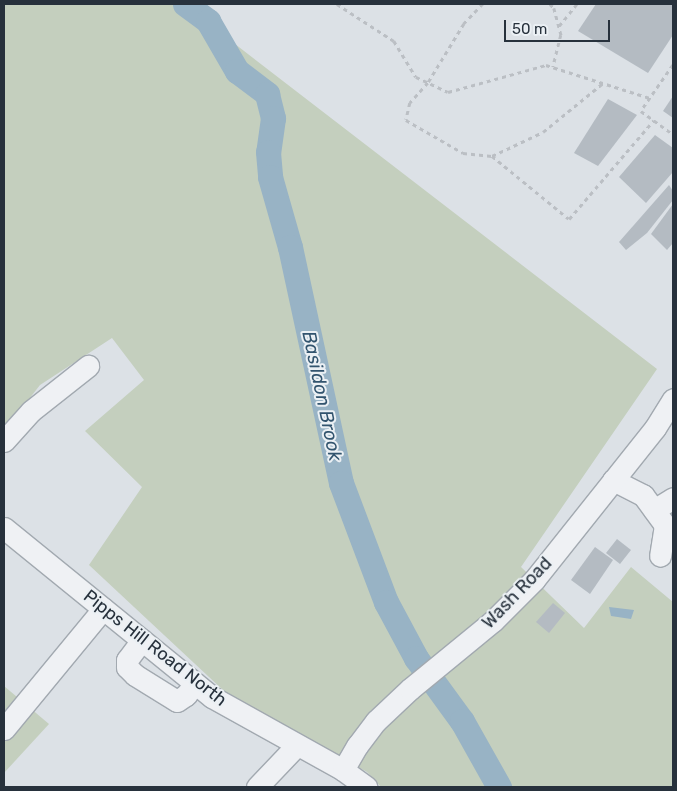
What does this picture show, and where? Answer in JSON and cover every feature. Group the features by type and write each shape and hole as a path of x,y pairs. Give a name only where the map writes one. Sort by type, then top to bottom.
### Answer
{"street":[{"path":"4,441 31,411 88,366"},
{"name":"Wash Road","path":"343,770 357,746 376,721 410,689 493,621 534,580 655,428 673,399"},
{"path":"614,480 643,495 665,525 660,556"},
{"path":"654,510 673,498"},
{"name":"Pipps Hill Road North","path":"4,528 212,697 343,770 366,787"},
{"path":"4,729 104,609"},
{"path":"142,640 127,660 127,667 135,675 177,701 186,695 195,683"},
{"path":"257,787 297,744"}],"path":[{"path":"338,4 394,41 416,77 448,92 546,64 650,98"},
{"path":"483,4 464,24 428,83 410,103 406,120 463,153 492,156 543,132 603,82"},
{"path":"550,4 554,8 561,34 553,67"},
{"path":"559,26 577,4"},
{"path":"673,65 641,111 673,134"},
{"path":"492,156 569,219 654,120"}],"green space":[{"path":"4,4 196,4 235,44 657,369 521,567 584,628 631,567 673,602 673,787 381,787 367,772 224,691 89,565 142,487 85,431 144,380 112,338 40,385 4,431"},
{"path":"4,686 49,724 4,773"}],"water":[{"path":"609,607 634,610 631,619 611,616"}],"building":[{"path":"596,4 673,4 673,35 648,73 578,31"},
{"path":"673,96 673,118 663,111"},
{"path":"608,99 637,115 598,166 574,153"},
{"path":"655,135 673,148 673,172 646,203 619,177"},
{"path":"669,185 673,191 673,200 647,233 626,250 619,242"},
{"path":"673,204 673,243 667,250 651,234"},
{"path":"617,539 631,550 620,564 606,553"},
{"path":"595,547 613,560 590,594 571,580"},
{"path":"553,603 565,613 549,633 536,622"}],"waterway":[{"name":"Basildon Brook","path":"185,4 208,21 237,71 267,94 273,118 268,152 270,177 290,247 341,483 386,602 416,658 462,721 499,787"}]}
